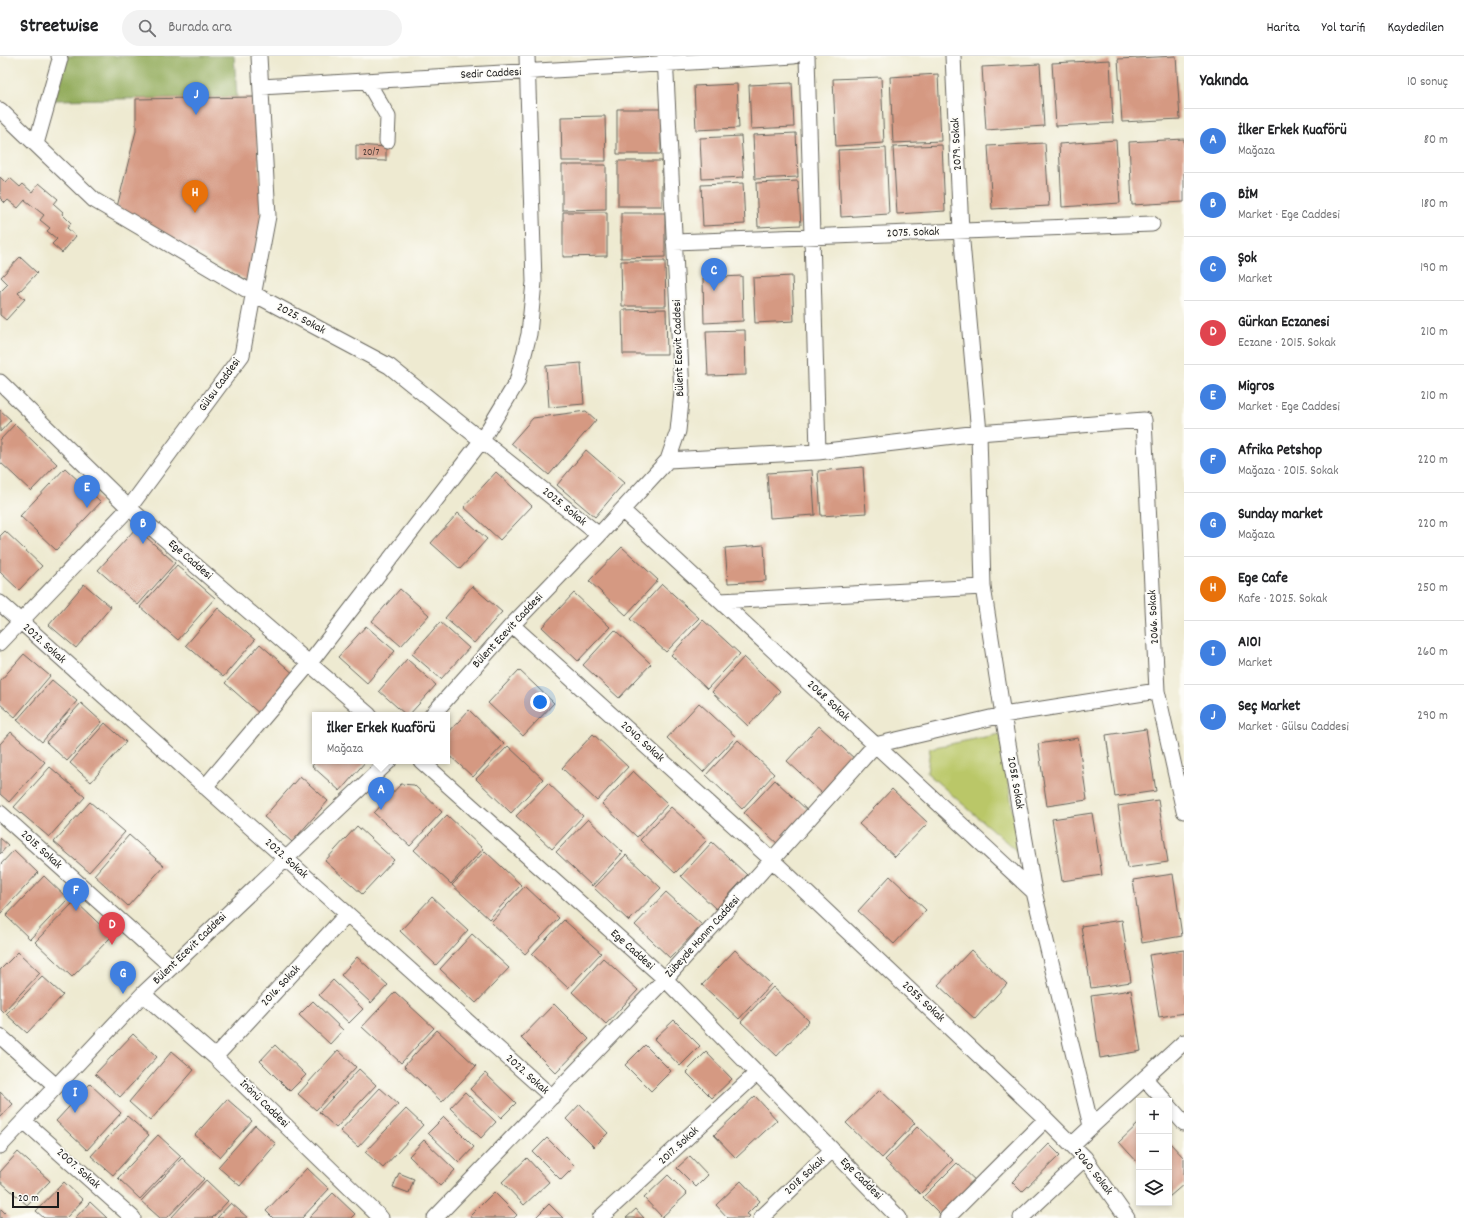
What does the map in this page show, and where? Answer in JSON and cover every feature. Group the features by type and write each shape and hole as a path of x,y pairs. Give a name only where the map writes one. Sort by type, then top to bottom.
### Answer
{"street":[{"path":"36,144 60,59 59,56"},
{"name":"Gülsu Caddesi","path":"0,643 129,508 242,355 268,216 259,56"},
{"path":"205,787 309,664 482,440 517,382 529,334 534,282 527,56"},
{"name":"Sedir Caddesi","path":"261,86 528,72 665,60 794,56"},
{"path":"807,56 818,452"},
{"name":"2079. Sokak","path":"953,56 961,231 978,433"},
{"name":"Bülent Ecevit Caddesi","path":"435,712 512,625 599,535 668,460 678,431 682,392 665,60"},
{"path":"367,80 388,117 387,141"},
{"name":"2025. Sokak","path":"3,118 36,144 94,200 254,294 389,366 599,535"},
{"name":"2075. Sokak","path":"674,242 1152,224"},
{"name":"Ege Caddesi","path":"0,382 129,508 365,712"},
{"name":"2066. Sokak","path":"978,433 1144,420 1157,691 1184,811"},
{"path":"668,460 818,452 978,433"},
{"name":"2058. Sokak","path":"978,433 983,587 1003,715 1034,892 1091,1126"},
{"name":"2068. Sokak","path":"622,510 1034,892"},
{"path":"720,601 983,587"},
{"name":"2022. Sokak","path":"0,603 19,622 552,1097"},
{"name":"2040. Sokak","path":"512,625 772,860"},
{"path":"875,745 1003,715 1157,691"},
{"name":"Zübeyde Hanım Caddesi","path":"435,1218 665,979 875,745"},
{"name":"Bülent Ecevit Caddesi","path":"0,1146 143,994 386,764"},
{"name":"Ege Caddesi","path":"424,764 665,979 899,1218"},
{"name":"2015. Sokak","path":"0,813 172,967"},
{"name":"2055. Sokak","path":"772,860 1072,1145"},
{"name":"2016. Sokak","path":"215,1057 347,914"},
{"name":"İnönü Caddesi","path":"143,994 215,1057 381,1218"},
{"path":"0,1036 56,1086"},
{"path":"1072,1145 1184,1042"},
{"name":"2017. Sokak","path":"600,1218 757,1073"},
{"path":"1145,1079 1162,1098"},
{"path":"1172,1109 1184,1123"},
{"path":"947,1218 1046,1119"},
{"name":"2007. Sokak","path":"24,1121 133,1218"},
{"name":"2060. Sokak","path":"1072,1145 1085,1158 1128,1218"},
{"name":"2018. Sokak","path":"761,1218 832,1150"},
{"path":"1021,1218 1085,1158"}],"green space":[{"path":"65,56 234,56 237,97 54,100"},
{"path":"1000,734 1020,854 927,773 930,748"}],"building":[{"path":"1176,56 1180,119 1122,122 1118,59"},
{"path":"1110,60 1113,123 1056,126 1052,63"},
{"path":"1040,64 1044,126 986,130 982,67"},
{"path":"938,74 941,141 893,143 890,77"},
{"path":"881,77 884,143 836,146 833,79"},
{"path":"792,83 794,127 751,129 749,85"},
{"path":"737,84 739,128 696,130 694,86"},
{"path":"255,97 262,219 250,282 117,207 136,131 136,99"},
{"path":"617,109 661,109 661,154 617,154"},
{"path":"605,116 606,161 562,161 561,117"},
{"path":"796,133 798,177 755,179 753,135"},
{"path":"741,136 744,177 702,179 700,138"},
{"path":"1184,139 1184,202 1132,205 1129,142"},
{"path":"1116,140 1120,203 1062,207 1059,144"},
{"path":"1045,143 1049,206 992,209 988,146"},
{"path":"356,145 386,147 386,161 356,160"},
{"path":"942,145 945,211 897,214 893,147"},
{"path":"886,148 889,214 841,217 838,150"},
{"path":"618,161 662,161 662,206 618,206"},
{"path":"562,165 606,165 606,209 562,210"},
{"path":"0,177 6,183 10,178 20,187 23,184 32,192 39,183 58,199 54,204 63,212 62,214 71,223 67,228 76,236 62,253 52,244 57,239 47,231 50,228 40,220 44,215 25,200 18,208 8,200 5,203 0,198"},
{"path":"798,181 801,225 758,227 756,183"},
{"path":"743,183 745,224 703,226 701,185"},
{"path":"563,212 607,212 607,256 563,257"},
{"path":"621,213 665,213 665,257 621,258"},
{"path":"20,257 37,273 18,293 25,299 6,320 0,315 0,292 8,284 1,277"},
{"path":"621,261 665,261 666,306 622,306"},
{"path":"742,276 743,321 704,323 703,278"},
{"path":"792,276 794,321 755,323 753,278"},
{"path":"666,309 667,354 623,354 622,310"},
{"path":"745,330 746,375 708,376 706,331"},
{"path":"581,363 584,404 549,407 546,366"},
{"path":"0,410 11,420 0,432"},
{"path":"586,411 596,420 549,475 511,443 533,418"},
{"path":"15,424 57,464 31,491 0,462 0,440"},
{"path":"586,450 624,483 595,517 557,485"},
{"path":"863,467 866,513 821,516 818,471"},
{"path":"65,468 101,502 56,550 20,516"},
{"path":"812,470 815,515 770,518 767,473"},
{"path":"496,472 532,506 500,540 464,507"},
{"path":"458,513 487,539 460,569 431,543"},
{"path":"136,528 175,563 138,605 98,570"},
{"path":"5,531 42,566 19,590 0,572 0,536"},
{"path":"764,545 766,581 728,583 725,548"},
{"path":"622,547 658,580 626,615 589,581"},
{"path":"177,565 215,598 178,640 140,607"},
{"path":"84,584 111,607 76,648 49,625"},
{"path":"662,584 699,618 666,652 630,619"},
{"path":"472,586 502,612 474,643 445,618"},
{"path":"400,589 429,615 401,646 372,621"},
{"path":"574,593 610,627 578,661 542,627"},
{"path":"218,608 255,640 223,677 186,645"},
{"path":"703,620 740,654 707,689 671,655"},
{"path":"440,622 469,648 441,679 412,654"},
{"path":"366,626 395,651 367,683 338,657"},
{"path":"615,630 651,664 619,698 583,665"},
{"path":"260,644 296,676 261,715 225,683"},
{"path":"24,654 50,676 15,717 0,704 0,681"},
{"path":"744,657 780,691 748,726 712,692"},
{"path":"407,659 436,685 412,712 403,712 379,691"},
{"path":"519,670 554,703 523,736 488,703"},
{"path":"52,680 77,701 42,742 17,720"},
{"path":"81,703 102,722 67,761 46,742"},
{"path":"699,703 736,737 703,772 667,738"},
{"path":"469,710 504,744 473,777 450,756 450,731"},
{"path":"105,723 126,742 91,782 70,763"},
{"path":"819,726 856,760 823,794 787,761"},
{"path":"1146,729 1156,791 1115,797 1106,735"},
{"path":"11,732 45,762 9,802 0,794 0,744"},
{"path":"593,734 628,767 597,801 562,768"},
{"path":"1078,738 1087,800 1047,806 1038,744"},
{"path":"738,740 774,774 742,809 706,775"},
{"path":"508,746 543,779 511,813 476,779"},
{"path":"314,764 363,764 340,791 312,766"},
{"path":"50,767 85,797 49,837 14,807"},
{"path":"633,771 668,804 637,837 602,804"},
{"path":"300,776 328,801 292,842 264,817"},
{"path":"775,780 810,813 779,845 744,813"},
{"path":"548,783 583,816 552,849 516,816"},
{"path":"401,784 414,785 442,812 410,846 374,813"},
{"path":"892,789 928,823 895,857 859,824"},
{"path":"1158,800 1168,862 1127,868 1118,806"},
{"path":"90,802 125,832 89,872 54,842"},
{"path":"671,807 707,840 675,873 640,840"},
{"path":"1092,813 1102,875 1062,881 1052,819"},
{"path":"447,815 483,849 451,884 414,850"},
{"path":"588,819 623,852 592,886 556,852"},
{"path":"357,826 394,860 362,894 325,861"},
{"path":"129,835 164,866 128,906 94,875"},
{"path":"0,838 8,845 0,854"},
{"path":"712,842 747,875 716,909 681,876"},
{"path":"14,850 38,873 0,914 0,865"},
{"path":"485,851 521,885 489,919 452,885"},
{"path":"626,855 661,888 629,921 594,888"},
{"path":"1173,874 1182,936 1142,943 1133,880"},
{"path":"44,876 68,899 30,939 6,916"},
{"path":"890,876 926,910 894,944 858,911"},
{"path":"525,886 559,918 525,954 491,922"},
{"path":"666,892 702,925 670,958 635,925"},
{"path":"432,897 468,930 436,965 400,931"},
{"path":"75,901 112,936 72,977 35,942"},
{"path":"564,920 601,953 568,988 532,954"},
{"path":"1122,920 1131,982 1091,988 1081,926"},
{"path":"472,934 509,968 476,1003 440,969"},
{"path":"735,950 771,984 739,1019 702,985"},
{"path":"971,950 1007,984 975,1019 938,985"},
{"path":"1184,950 1184,1013 1159,1017 1149,955"},
{"path":"18,952 40,973 3,1012 0,1009 0,970"},
{"path":"357,957 388,985 371,1003 341,975"},
{"path":"603,958 638,990 606,1024 572,992"},
{"path":"42,976 63,995 27,1033 6,1014"},
{"path":"333,980 363,1009 349,1023 319,995"},
{"path":"773,987 809,1021 777,1056 741,1022"},
{"path":"1131,990 1141,1051 1100,1058 1091,996"},
{"path":"395,992 434,1028 401,1063 362,1027"},
{"path":"313,1001 343,1030 330,1044 299,1015"},
{"path":"554,1004 589,1039 556,1073 521,1038"},
{"path":"674,1020 700,1046 680,1066 654,1039"},
{"path":"437,1030 476,1066 442,1102 404,1066"},
{"path":"133,1034 157,1057 120,1097 95,1074"},
{"path":"275,1045 306,1075 290,1091 260,1061"},
{"path":"645,1045 671,1071 651,1091 625,1065"},
{"path":"338,1050 356,1067 316,1110 298,1094"},
{"path":"172,1051 194,1070 150,1121 129,1102"},
{"path":"706,1052 732,1079 712,1098 686,1072"},
{"path":"359,1069 376,1085 336,1128 319,1112"},
{"path":"485,1073 516,1103 501,1118 470,1089"},
{"path":"90,1084 121,1113 87,1150 56,1121"},
{"path":"380,1088 398,1104 358,1147 340,1131"},
{"path":"880,1090 915,1123 882,1158 846,1123"},
{"path":"0,1092 13,1104 0,1118"},
{"path":"465,1092 496,1122 481,1138 450,1108"},
{"path":"755,1096 777,1120 736,1158 714,1135"},
{"path":"227,1099 252,1121 220,1157 195,1135"},
{"path":"580,1104 608,1133 594,1147 566,1119"},
{"path":"406,1109 423,1125 383,1168 365,1152"},
{"path":"127,1116 149,1135 113,1175 91,1156"},
{"path":"444,1117 474,1147 459,1163 428,1133"},
{"path":"255,1125 276,1144 240,1186 218,1167"},
{"path":"918,1126 953,1160 920,1194 885,1160"},
{"path":"1136,1126 1136,1161 1119,1142"},
{"path":"158,1135 181,1156 140,1199 118,1178"},
{"path":"547,1138 575,1166 561,1180 533,1152"},
{"path":"424,1140 455,1170 440,1186 409,1156"},
{"path":"1049,1144 1060,1155 1022,1192 1012,1182"},
{"path":"1172,1145 1184,1158 1184,1184 1172,1194"},
{"path":"18,1152 50,1181 27,1205 0,1181 0,1172"},
{"path":"690,1156 708,1175 696,1187 677,1168"},
{"path":"182,1158 204,1179 167,1218 160,1218 141,1201"},
{"path":"527,1158 549,1182 524,1205 502,1182"},
{"path":"957,1163 980,1185 944,1218 923,1197"},
{"path":"307,1168 329,1189 302,1218 273,1218 266,1211"},
{"path":"399,1173 414,1179 409,1193 393,1187"},
{"path":"668,1175 687,1194 662,1217 644,1198"},
{"path":"206,1180 228,1201 212,1218 171,1218"},
{"path":"741,1181 760,1201 747,1214 750,1216 748,1218 728,1218 716,1205"},
{"path":"64,1182 83,1200 66,1218 44,1218 36,1211"},
{"path":"494,1192 517,1215 514,1218 471,1218 470,1216"},
{"path":"333,1193 355,1214 351,1218 309,1218"},
{"path":"90,1202 107,1218 75,1218"},
{"path":"231,1203 248,1218 217,1218"},
{"path":"549,1204 563,1218 535,1218"},
{"path":"0,1208 10,1218 0,1218"},
{"path":"636,1209 644,1218 626,1218"}],"place":[{"name":"Seç Market","path":"196,115"},
{"name":"Ege Cafe","path":"195,213"},
{"name":"Şok","path":"714,291"},
{"name":"Migros","path":"87,508"},
{"name":"BİM","path":"143,544"},
{"name":"İlker Erkek Kuaförü","path":"381,810"},
{"name":"Afrika Petshop","path":"76,911"},
{"name":"Gürkan Eczanesi","path":"112,945"},
{"name":"Sunday market","path":"123,994"},
{"name":"A101","path":"75,1113"}]}
